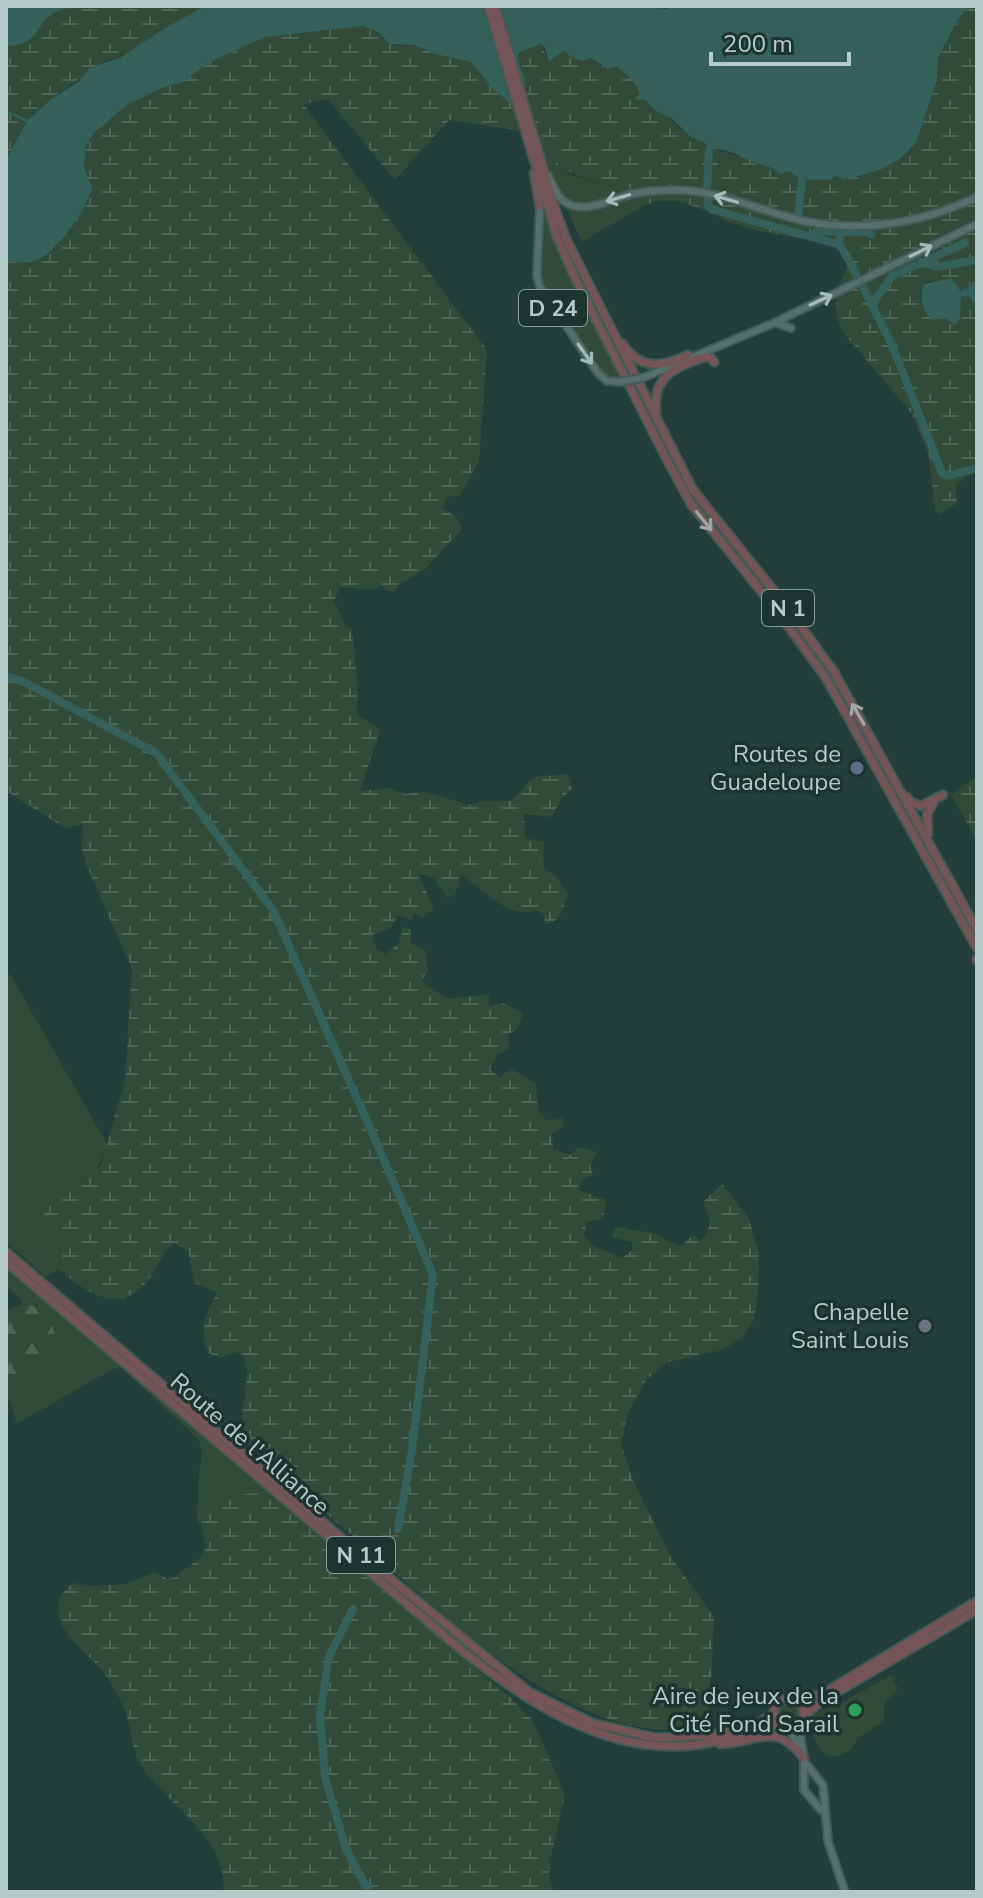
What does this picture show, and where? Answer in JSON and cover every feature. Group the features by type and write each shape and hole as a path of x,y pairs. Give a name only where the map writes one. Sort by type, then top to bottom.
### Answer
{"highway":[{"name":"N 1","path":"487,6 557,214 592,291 693,490 810,637 871,737 950,880 954,898 977,930"},
{"name":"N 1","path":"495,6 524,122"},
{"path":"524,122 540,207"},
{"name":"N 1","path":"537,156 566,258 684,492 814,661 838,697 954,898 977,948"},
{"path":"592,291 624,347 642,363 658,366 688,355"},
{"path":"657,419 656,396 660,382 704,357 714,362"},
{"path":"871,737 912,803 921,806 943,795"},
{"path":"935,800 927,814 927,829 950,880"},
{"path":"954,898 977,923"},
{"path":"954,898 977,958"},
{"name":"Route de l'Alliance","path":"6,1252 366,1559 529,1692 592,1723 656,1738 712,1735 757,1724 774,1713"},
{"name":"Route de l'Alliance","path":"6,1262 460,1649 505,1684 549,1711 588,1730 652,1745 704,1743 778,1725"},
{"path":"977,1601 824,1693 805,1702 784,1700 774,1713 778,1725 788,1729 799,1725 820,1702 977,1610"},
{"path":"797,1702 804,1716"},
{"path":"704,1743 728,1744 775,1735 790,1742 804,1760"}],"main road":[{"name":"D 24","path":"537,156 539,285 598,373 607,381 645,377 774,323 977,224"},
{"path":"537,156 561,199 575,207 645,192 677,190 723,197 808,222 845,226 907,221 934,215 977,197"},
{"path":"774,323 782,322 791,328"},
{"path":"799,1725 806,1794 812,1797 825,1817"},
{"path":"788,1729 801,1749"},
{"path":"804,1760 823,1788 828,1841 845,1892"},
{"path":"805,1784 810,1779 820,1780"},
{"path":"812,1797 822,1793"}],"green space":[{"path":"6,6 205,6 134,50 100,64 51,99 27,121 6,160"},
{"path":"969,6 977,6 977,279 961,292 933,280 924,283 920,296 925,310 957,323 961,297 969,296 977,308 977,473 965,477 956,486 957,503 939,515 935,511 929,457 912,414 841,330 837,297 848,265 837,246 745,227 684,203 659,201 645,205 614,188 558,168 533,118 517,58 520,52 541,44 549,62 564,49 581,61 591,58 599,65 615,66 627,74 656,111 665,114 681,129 705,143 707,148 751,159 757,165 770,167 781,175 786,171 794,176 848,179 880,170 900,159 916,143 937,80 938,58 956,23"},
{"path":"360,26 372,29 398,46 414,45 435,54 471,62 512,103 521,131 449,120 395,180 328,99 303,104 487,350 479,461 460,495 448,497 442,508 456,517 462,529 424,570 400,584 392,593 381,585 372,590 340,587 334,601 346,626 352,629 358,684 357,714 380,730 360,791 389,788 405,794 425,792 469,805 481,801 511,801 533,777 568,774 572,789 561,799 552,817 524,814 525,838 544,842 543,867 556,877 568,894 561,914 551,923 545,924 544,915 537,910 517,911 507,907 461,874 455,895 447,898 434,878 418,873 434,908 423,918 415,914 411,920 398,915 390,929 373,934 376,948 386,954 399,943 402,927 410,929 412,944 425,950 428,969 422,982 447,999 490,994 488,1007 502,1003 523,1013 518,1028 508,1035 509,1049 497,1055 490,1069 500,1078 510,1068 536,1084 538,1111 547,1121 562,1118 564,1125 552,1134 553,1149 570,1155 579,1147 597,1152 590,1165 593,1175 583,1179 578,1190 606,1200 603,1220 587,1221 584,1235 594,1246 622,1258 632,1250 632,1242 612,1237 615,1227 653,1233 680,1247 693,1235 702,1241 711,1223 703,1202 722,1184 748,1217 759,1253 754,1320 743,1336 723,1350 668,1362 646,1380 628,1413 621,1444 632,1478 671,1557 714,1617 709,1722 693,1726 652,1729 604,1717 564,1700 488,1651 307,1497 250,1444 243,1423 247,1378 244,1356 236,1352 219,1358 208,1353 204,1337 205,1322 218,1293 194,1283 188,1251 174,1243 145,1284 134,1293 112,1299 100,1296 59,1269 58,1255 71,1230 53,1229 44,1213 45,1200 58,1191 82,1182 101,1165 125,1080 132,969 85,862 81,842 84,824 65,828 6,791 6,261 29,263 41,258 68,231 84,208 92,189 84,167 86,145 95,132 127,105 164,87 182,83 206,64 265,37"},
{"path":"535,122 553,162 569,174 614,188 645,205 582,242 554,181"},
{"path":"543,202 565,265 624,378 604,374 544,288 539,271"},
{"path":"555,215 574,261 689,487 826,665 977,935 977,942 825,670 685,488 580,280 561,239"},
{"path":"977,776 977,840 951,795"},
{"path":"10,974 107,1144 100,1163 90,1175 58,1191 54,1230 71,1230 72,1233 58,1255 59,1269 46,1277 6,1242 6,976"},
{"path":"6,1265 273,1497 240,1494 216,1500 209,1503 201,1525 196,1519 202,1456 198,1439 121,1368 113,1369 17,1424 6,1390 24,1376 43,1368 38,1305 22,1304 22,1300 6,1285"},
{"path":"22,1304 36,1306 46,1313 55,1337 55,1349 45,1365 6,1390 6,1312"},
{"path":"260,1493 273,1497 511,1698 533,1721 565,1795 550,1860 553,1892 223,1892 217,1855 195,1824 142,1767 118,1696 101,1669 63,1627 58,1604 62,1594 73,1583 92,1586 125,1584 155,1572 167,1579 176,1577 204,1552 201,1524 209,1503 221,1496"},
{"name":"Aire de jeux de la Cité Fond Sarail","path":"891,1675 898,1688 885,1703 883,1722 861,1736 842,1755 834,1757 822,1751 814,1738 810,1716 845,1701"},
{"path":"789,1702 798,1705 801,1714 798,1723 789,1726 780,1723 777,1714 780,1705"}],"water":[{"path":"6,6 84,6 58,11 31,38 17,45 6,46"},
{"path":"205,6 633,6 667,9 666,6 969,6 956,23 938,58 937,80 916,143 900,159 880,170 848,179 834,176 831,180 804,179 786,171 781,175 770,167 732,152 709,151 705,143 690,136 671,118 656,111 645,100 635,99 640,94 636,86 615,66 608,69 591,58 581,61 564,50 549,62 541,44 520,52 517,58 525,80 522,99 510,103 493,89 471,62 435,54 414,45 390,44 377,32 363,26 265,37 206,64 182,83 164,87 127,105 95,132 86,145 84,167 92,188 77,220 60,242 41,258 29,263 6,261 6,160 27,121 51,99 78,82 90,68 121,57"},
{"path":"951,278 961,292 977,279 977,308 969,296 961,297 960,319 955,325 946,318 933,320 926,313 922,298 924,284"}],"waterway":[{"path":"6,111 27,121"},
{"path":"707,191 709,151"},
{"path":"798,217 802,179"},
{"path":"707,196 708,206 714,210 837,244 856,274"},
{"path":"812,236 817,231 840,232"},
{"path":"839,245 840,232 871,234"},
{"path":"872,304 892,276 965,243"},
{"path":"921,262 937,267 977,260"},
{"path":"862,285 892,345 942,473 947,476 977,468"},
{"path":"6,676 24,682 156,753 273,910 433,1275 412,1450 398,1529"},
{"path":"353,1609 329,1656 320,1715 325,1777 346,1849 369,1892"}],"place":[{"name":"Routes de Guadeloupe","path":"857,768"},
{"name":"Chapelle Saint Louis","path":"925,1326"},
{"name":"Aire de jeux de la Cité Fond Sarail","path":"855,1710"}]}
